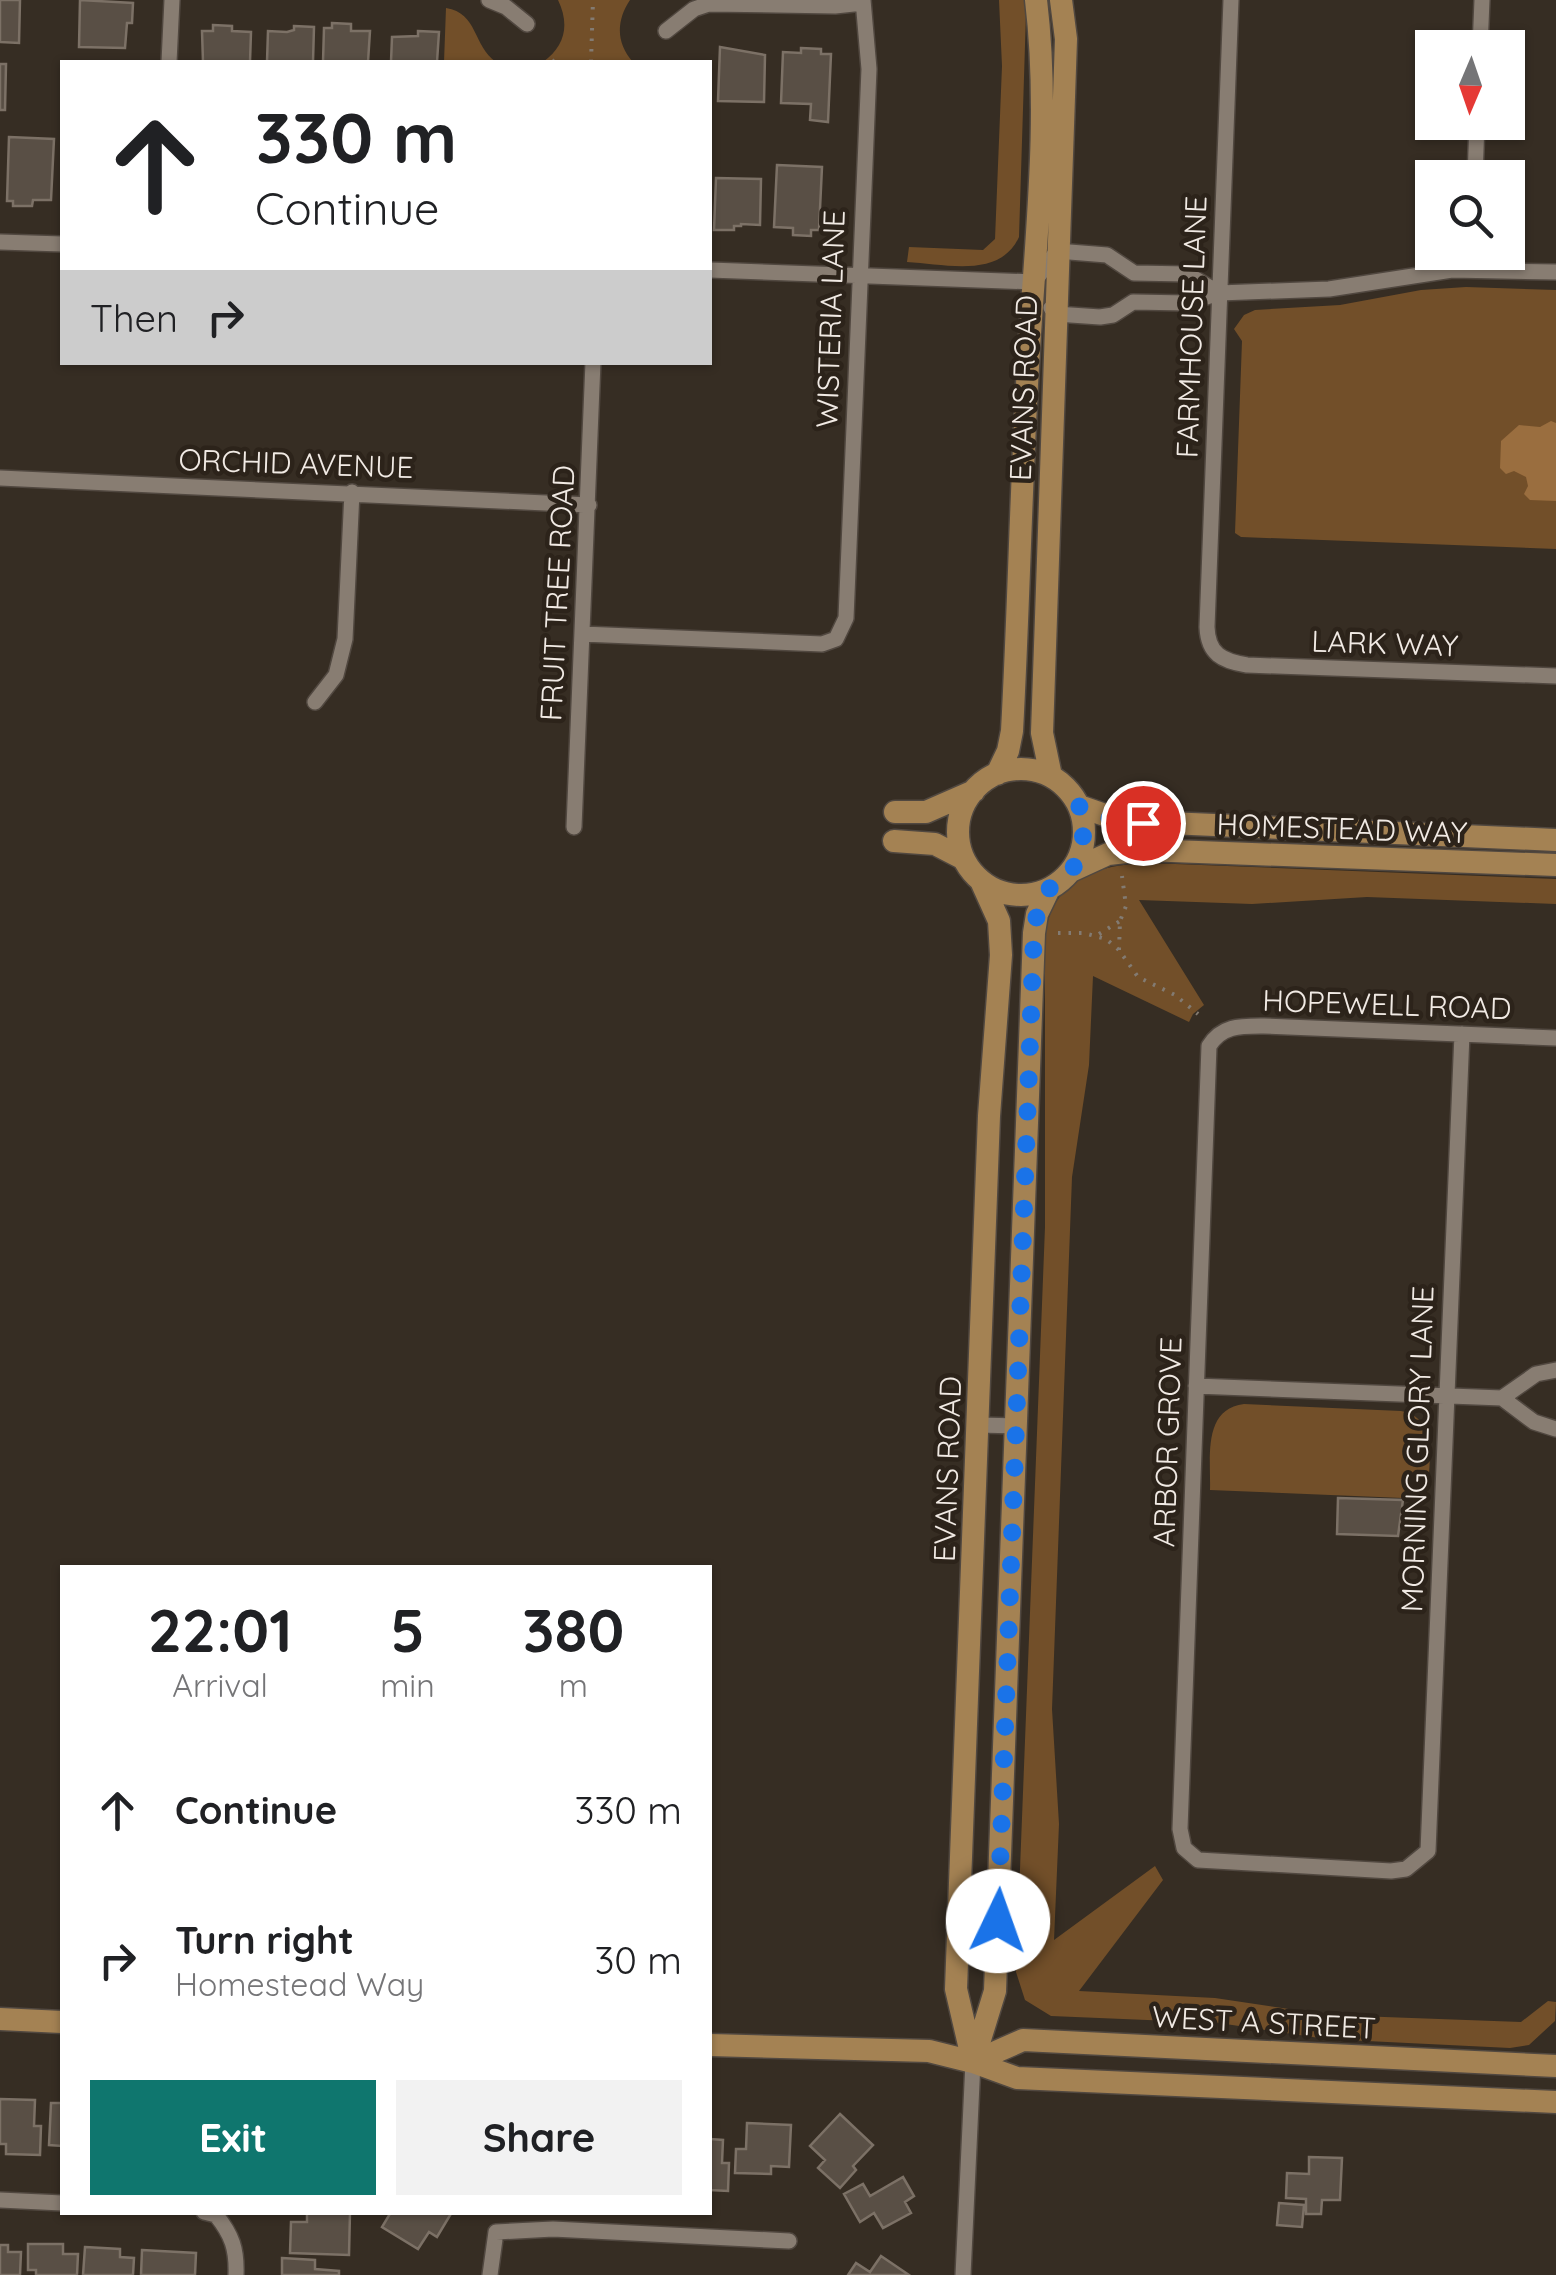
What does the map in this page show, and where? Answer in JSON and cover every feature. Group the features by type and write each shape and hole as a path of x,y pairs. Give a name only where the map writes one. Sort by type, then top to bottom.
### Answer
{"street":[{"path":"169,60 172,0"},
{"path":"489,0 506,6 526,24"},
{"name":"EVANS ROAD","path":"997,774 1012,731 1042,85 1036,0"},
{"name":"EVANS ROAD","path":"1051,776 1042,733 1066,39 1062,0"},
{"name":"FARMHOUSE LANE","path":"1215,654 1207,640 1207,627 1231,0"},
{"path":"1481,30 1482,0"},
{"path":"666,31 694,9 709,4 835,6 863,1"},
{"name":"WISTERIA LANE","path":"582,634 822,644 836,639 846,618 869,69 863,1"},
{"path":"0,242 60,244"},
{"path":"1034,282 1058,252 1106,255 1134,273 1187,274 1219,292"},
{"path":"1525,268 1556,272"},
{"path":"712,270 1034,282"},
{"path":"1034,282 1056,314 1113,315 1133,302 1188,303 1219,292 1329,290 1430,270"},
{"path":"1133,302 1134,273"},
{"name":"FRUIT TREE ROAD","path":"574,827 594,365"},
{"name":"ORCHID AVENUE","path":"0,478 589,505"},
{"path":"315,702 336,675 345,639 352,492"},
{"name":"LARK WAY","path":"1215,654 1247,665 1556,676"},
{"path":"895,812 926,812 974,791 997,774 1024,769 1051,776 1072,794 1084,833 1078,860 1071,871 1050,889 1036,894 1007,894 981,882 959,845 960,816 974,791"},
{"name":"HOMESTEAD WAY","path":"1078,806 1122,821 1556,840"},
{"path":"894,841 934,844 964,858"},
{"name":"HOMESTEAD WAY","path":"1071,871 1108,854 1144,850 1556,866"},
{"name":"EVANS ROAD","path":"973,2062 956,1989 989,1116 1002,955 999,921 981,882"},
{"name":"EVANS ROAD","path":"963,2275 973,2062 995,1991 1034,932 1037,914 1050,889"},
{"name":"HOPEWELL ROAD","path":"1218,1033 1233,1027 1264,1026 1556,1038"},
{"name":"ARBOR GROVE","path":"1218,1033 1209,1046 1180,1840 1189,1854 1207,1863 1391,1871 1418,1862"},
{"name":"MORNING GLORY LANE","path":"1418,1862 1430,1844 1462,1034"},
{"path":"1196,1386 1502,1398 1536,1374 1556,1370"},
{"path":"1502,1398 1526,1418 1556,1429"},
{"path":"978,1425 1018,1426"},
{"path":"0,2019 60,2022"},
{"name":"WEST A STREET","path":"973,2062 1024,2040 1556,2066"},
{"path":"712,2045 929,2051 1017,2078 1556,2102"},
{"path":"0,2200 60,2203"},
{"path":"216,2215 232,2234 236,2275"},
{"path":"490,2275 496,2232 553,2229 789,2241"}],"path":[{"path":"590,60 594,0"},
{"path":"1119,950 1120,921 1126,906 1122,875"},
{"path":"1096,935 1120,921"},
{"path":"1058,933 1096,935 1119,950 1138,977 1175,994 1198,1014"}],"shaded area":[{"path":"558,0 630,0 620,32 632,60 545,60 561,42 564,18"},
{"path":"999,0 1025,0 1019,237 999,259 985,264 907,262 909,247 983,250 995,239 1002,66"},
{"path":"446,8 464,16 494,60 444,60"},
{"path":"1421,290 1556,290 1556,549 1241,537 1235,533 1242,341 1234,329 1244,315 1255,310 1340,305"},
{"path":"1551,421 1556,423 1556,501 1530,500 1524,494 1528,486 1526,477 1514,471 1506,474 1500,468 1501,441 1519,425 1540,427"},
{"path":"1149,863 1556,879 1556,904 1367,897 1252,904 1139,900 1204,1005 1189,1022 1093,976 1089,1065 1072,1177 1052,1709 1059,1824 1054,1940 1155,1866 1163,1880 1079,1991 1215,1998 1330,2015 1521,2022 1548,2001 1556,2002 1555,2021 1529,2045 1510,2048 1326,2039 1219,2023 1051,2016 1025,2000 1016,1972 1045,1227 1045,933 1059,898 1082,877 1113,867"},
{"path":"1244,1404 1401,1411 1414,1416 1422,1423 1429,1446 1427,1499 1210,1490 1210,1450 1215,1425 1221,1415"}],"building":[{"path":"0,0 20,0 19,43 0,42"},
{"path":"80,0 133,3 125,48 79,47"},
{"path":"332,23 351,24 351,31 370,31 368,60 323,60 324,28 332,28"},
{"path":"213,25 251,32 250,60 203,60 202,31 213,31"},
{"path":"294,26 314,27 313,60 267,60 268,31 294,30"},
{"path":"418,31 439,32 437,60 391,60 392,37 418,36"},
{"path":"720,47 765,55 764,102 718,101"},
{"path":"801,48 831,54 828,122 810,120 811,104 781,103 783,52 801,53"},
{"path":"0,64 6,64 5,110 0,110"},
{"path":"9,137 54,139 51,200 33,200 32,206 13,206 13,201 7,201"},
{"path":"777,165 822,167 819,230 811,230 811,236 793,235 793,228 774,227"},
{"path":"716,178 761,179 760,225 741,224 734,226 734,230 714,230"},
{"path":"1338,1498 1403,1500 1398,1536 1337,1534"},
{"path":"0,2099 35,2100 34,2126 41,2126 40,2155 6,2154 6,2144 0,2144"},
{"path":"51,2103 60,2103 60,2146 49,2145"},
{"path":"840,2114 873,2145 853,2166 856,2170 840,2188 818,2168 825,2160 810,2146"},
{"path":"747,2123 791,2125 789,2167 771,2166 771,2174 735,2173 736,2149 746,2149"},
{"path":"712,2139 723,2140 722,2163 729,2163 728,2191 712,2190"},
{"path":"1309,2157 1342,2158 1340,2200 1322,2200 1321,2214 1306,2214 1306,2199 1286,2198 1287,2173 1309,2174"},
{"path":"903,2177 914,2196 905,2202 911,2213 883,2228 874,2213 860,2222 844,2194 863,2184 870,2196"},
{"path":"1279,2203 1304,2205 1302,2227 1277,2225"},
{"path":"307,2215 350,2215 349,2255 290,2253 291,2222 307,2222"},
{"path":"389,2215 450,2215 437,2237 429,2232 418,2249 382,2227"},
{"path":"28,2244 63,2244 63,2254 78,2254 77,2275 36,2275 36,2270 28,2270"},
{"path":"0,2245 8,2245 8,2252 21,2252 20,2275 0,2275"},
{"path":"85,2247 120,2249 120,2257 134,2258 133,2275 83,2275"},
{"path":"142,2250 196,2253 195,2275 141,2275"},
{"path":"881,2256 909,2275 848,2275 856,2263 870,2272"},
{"path":"282,2258 315,2260 315,2269 339,2271 339,2275 282,2275"}],"route":[{"path":"998,1921 1034,932 1037,914 1050,889 1078,860 1084,833 1078,806 1106,818 1143,823"}]}
